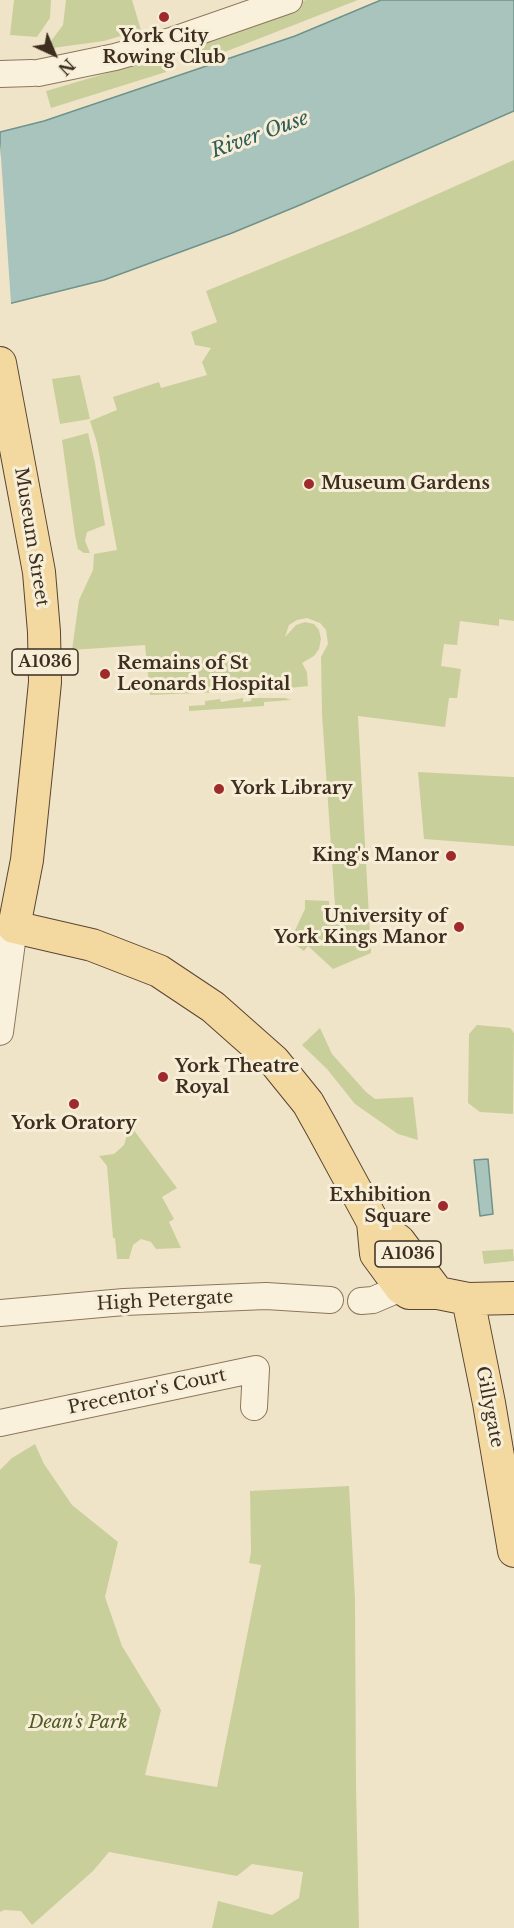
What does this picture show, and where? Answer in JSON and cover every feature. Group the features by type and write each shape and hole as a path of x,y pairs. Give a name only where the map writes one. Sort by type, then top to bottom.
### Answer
{"main road":[{"name":"Museum Street","path":"0,363 39,572 44,632 45,682 38,753 27,860 14,927"},
{"name":"A1036","path":"14,927 72,939 115,953 159,971 213,1007 274,1061 308,1103 373,1222 376,1254 401,1288 409,1293 438,1293 468,1299"},
{"name":"A1036","path":"373,1222 399,1240 438,1293"},
{"path":"468,1299 514,1298"},
{"name":"Gillygate","path":"468,1299 514,1551"}],"street":[{"path":"3,74 35,73 115,57 171,41 289,0"},
{"path":"0,1032 14,927"},
{"path":"361,1301 374,1300 401,1288"},
{"name":"High Petergate","path":"0,1313 124,1302 230,1297 266,1296 330,1300"},
{"name":"Precentor's Court","path":"0,1423 256,1369 254,1407"}],"green space":[{"path":"14,0 51,0 50,18 37,37 10,35"},
{"path":"66,0 132,0 141,30 104,41 45,49 63,25"},
{"path":"306,0 358,0 199,62 194,43"},
{"path":"162,57 166,72 51,108 46,91"},
{"name":"Museum Gardens","path":"514,160 514,621 499,619 499,626 460,621 457,645 444,644 441,666 461,669 457,698 449,698 445,727 358,716 371,953 333,969 308,946 304,951 290,941 305,909 305,900 329,901 330,921 336,920 322,714 321,657 328,644 326,630 320,623 307,618 289,625 285,637 296,625 305,622 314,624 319,630 321,639 319,649 314,656 302,663 307,672 308,686 272,690 150,695 145,645 72,650 79,600 93,570 94,554 117,550 97,443 90,421 117,410 113,397 159,382 161,388 207,375 202,362 211,348 195,345 191,332 217,322 206,291 361,228"},
{"path":"80,375 90,419 60,424 52,379"},
{"path":"88,433 105,525 87,532 85,541 90,553 84,553 78,549 75,535 62,440"},
{"path":"243,698 243,702 251,701 252,698 291,700 264,702 264,706 189,711 189,706 205,705 205,701 220,699 221,702"},
{"path":"418,772 514,777 514,846 424,839"},
{"path":"477,1025 510,1028 514,1033 513,1114 480,1112 468,1103 469,1034"},
{"path":"320,1028 332,1054 375,1099 413,1097 418,1140 398,1134 355,1104 327,1069 302,1045"},
{"path":"130,1125 177,1188 162,1197 174,1219 169,1222 181,1248 156,1249 151,1242 141,1239 133,1245 129,1259 117,1259 107,1166 99,1156 114,1154 124,1145"},
{"path":"513,1249 514,1261 484,1264 482,1251"},
{"name":"Dean's Park","path":"35,1444 44,1464 72,1505 118,1542 105,1597 122,1646 161,1710 145,1775 217,1787 261,1565 249,1563 251,1552 250,1491 349,1486 355,1599 359,1928 212,1928 218,1901 272,1915 299,1898 303,1872 252,1864 237,1876 109,1852 93,1871 32,1925 21,1911 4,1910 0,1912 0,1470 12,1458"}],"water":[{"name":"River Ouse","path":"381,0 514,0 514,111 232,233 104,280 0,306 0,132 44,121 295,36"},
{"path":"488,1159 493,1214 480,1216 474,1160"}],"pier":[{"path":"0,143 11,306 0,309"}],"place":[{"name":"York City Rowing Club","path":"164,17"},
{"name":"Museum Gardens","path":"309,484"},
{"name":"Remains of St Leonards Hospital","path":"105,674"},
{"name":"York Library","path":"219,789"},
{"name":"King's Manor","path":"451,856"},
{"name":"University of York Kings Manor","path":"459,927"},
{"name":"York Theatre Royal","path":"163,1077"},
{"name":"York Oratory","path":"74,1104"},
{"name":"Exhibition Square","path":"443,1206"}]}
